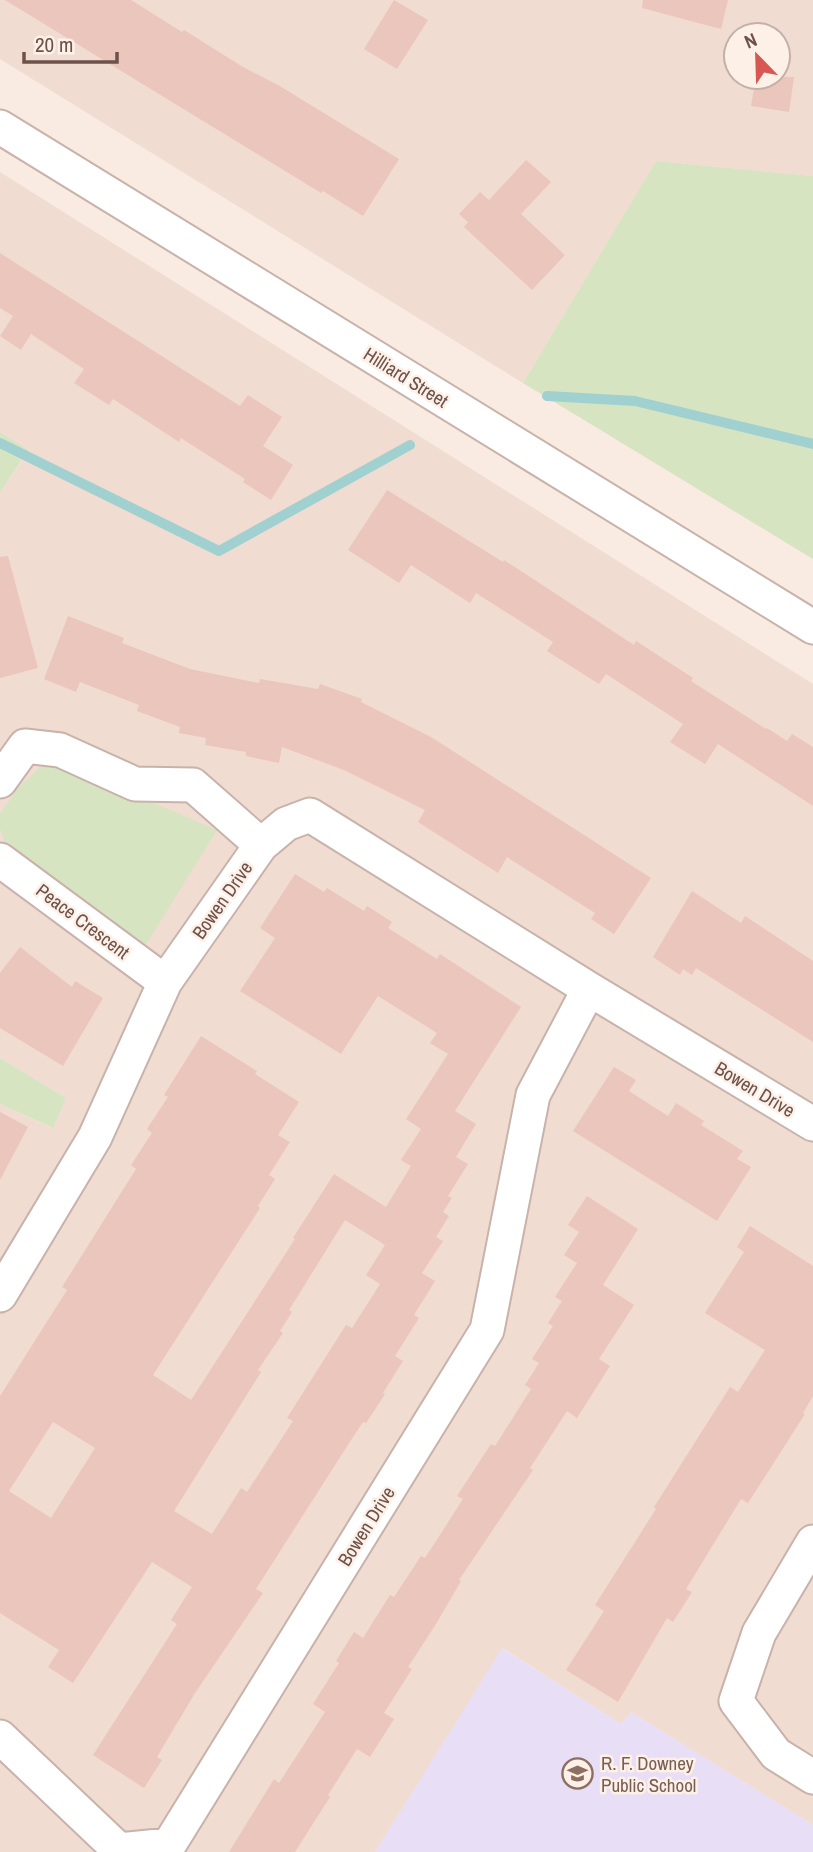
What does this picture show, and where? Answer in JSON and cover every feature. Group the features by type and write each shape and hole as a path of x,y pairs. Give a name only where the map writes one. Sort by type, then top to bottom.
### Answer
{"street":[{"name":"Hilliard Street","path":"0,127 813,627"},
{"path":"0,781 25,746 60,750 135,783 193,785 261,845"},
{"name":"Bowen Drive","path":"0,1295 95,1137 165,982 261,845 286,824 310,815 589,989 813,1124"},
{"name":"Peace Crescent","path":"0,860 165,982"},
{"name":"Bowen Drive","path":"0,1737 119,1850 169,1845 487,1330 533,1095 589,989"},
{"path":"813,1542 759,1633 736,1701 776,1754 813,1777"}],"shaded area":[{"path":"0,0 813,0 813,176 656,161 523,383 0,59"},
{"path":"0,172 813,684 813,1825 631,1712 621,1724 503,1648 375,1852 0,1852 0,1104 52,1128 66,1098 0,1058 0,493 28,451 0,432"},
{"name":"R. F. Downey Public School","path":"502,1648 621,1724 631,1712 813,1825 813,1852 375,1852"}],"green space":[{"path":"656,161 813,176 813,559 523,383"},
{"path":"0,432 28,450 0,493"},
{"path":"40,767 75,769 217,830 145,946 57,889 9,852 0,829 0,814 17,789"},
{"path":"0,1058 66,1098 53,1128 0,1104"}],"building":[{"path":"5,0 131,0 399,159 363,216"},
{"path":"394,0 428,20 397,69 364,49"},
{"path":"643,0 728,0 721,29 642,8"},
{"path":"754,91 792,91 789,112 751,106"},
{"path":"526,160 551,182 521,214 565,255 532,290 464,227 468,222 459,214 480,192 489,200"},
{"path":"0,253 240,406 248,395 282,417 263,446 293,465 271,500 243,482 245,479 181,438 179,442 113,399 109,405 74,383 84,369 31,334 21,350 0,336 13,316 0,308"},
{"path":"387,490 503,562 504,560 634,645 636,641 693,678 691,681 766,729 787,741 792,734 813,747 813,806 718,744 705,764 670,742 683,724 606,674 599,684 547,651 553,642 476,593 470,603 411,565 399,583 348,550"},
{"path":"8,556 38,668 0,678 0,557"},
{"path":"68,616 124,638 122,643 190,669 259,683 260,679 318,689 320,684 362,699 361,702 431,737 651,878 614,934 591,919 595,913 507,857 498,873 418,822 425,810 344,770 282,747 279,763 246,756 246,752 205,745 206,738 179,733 180,727 137,711 139,705 80,682 76,692 44,679"},
{"path":"295,874 324,892 327,888 364,911 367,906 392,922 388,928 437,959 440,954 521,1007 455,1111 476,1124 456,1157 468,1164 448,1196 452,1198 443,1212 449,1216 436,1237 443,1241 422,1273 435,1281 414,1315 419,1318 395,1356 403,1361 383,1393 385,1394 351,1440 256,1589 263,1593 195,1693 157,1757 162,1760 144,1788 93,1755 177,1624 171,1620 192,1587 152,1562 73,1683 48,1667 59,1650 0,1613 0,1396 67,1290 62,1287 136,1169 131,1165 152,1133 147,1129 168,1097 164,1095 201,1036 257,1071 255,1074 299,1102 278,1135 290,1142 269,1175 275,1179 258,1206 260,1208 153,1375 191,1400 334,1174 386,1207 411,1166 401,1160 421,1129 406,1119 448,1054 430,1043 437,1033 378,996 341,1054 240,991 275,938 260,928","holes":["345,1220 385,1245 366,1275 380,1284 352,1328 346,1325 287,1418 293,1421 247,1492 241,1488 212,1534 174,1511 261,1372 258,1370 283,1333 280,1331 292,1312 289,1310","53,1422 95,1448 51,1518 9,1491"]},
{"path":"692,891 741,923 745,916 813,961 813,1042 696,968 692,975 683,969 680,975 653,957"},
{"path":"20,947 72,987 75,981 103,998 63,1066 0,1028 0,973"},
{"path":"614,1067 636,1080 629,1091 668,1116 676,1103 704,1121 701,1125 743,1151 737,1159 751,1167 717,1221 573,1131"},
{"path":"0,1112 28,1127 0,1180"},
{"path":"587,1196 638,1229 603,1285 634,1305 599,1359 610,1366 577,1418 567,1411 530,1468 533,1470 459,1580 461,1581 436,1624 408,1667 412,1669 384,1713 394,1719 370,1757 357,1749 295,1852 229,1852 274,1779 279,1783 325,1712 313,1704 339,1663 336,1661 354,1632 363,1638 390,1595 394,1597 421,1556 425,1558 463,1499 457,1496 491,1444 495,1446 531,1389 525,1385 539,1363 532,1359 553,1326 548,1323 562,1301 555,1297 577,1263 564,1255 579,1232 568,1225"},
{"path":"750,1226 813,1266 813,1396 803,1413 805,1414 748,1503 741,1499 686,1589 692,1592 673,1622 667,1618 618,1702 566,1670 604,1611 595,1605 656,1509 654,1507 730,1387 738,1392 765,1350 705,1313 744,1252 737,1247"}],"waterway":[{"path":"547,396 635,401 813,444"},
{"path":"0,443 219,551 410,445"}],"place":[{"name":"R. F. Downey Public School","path":"578,1774"}]}
